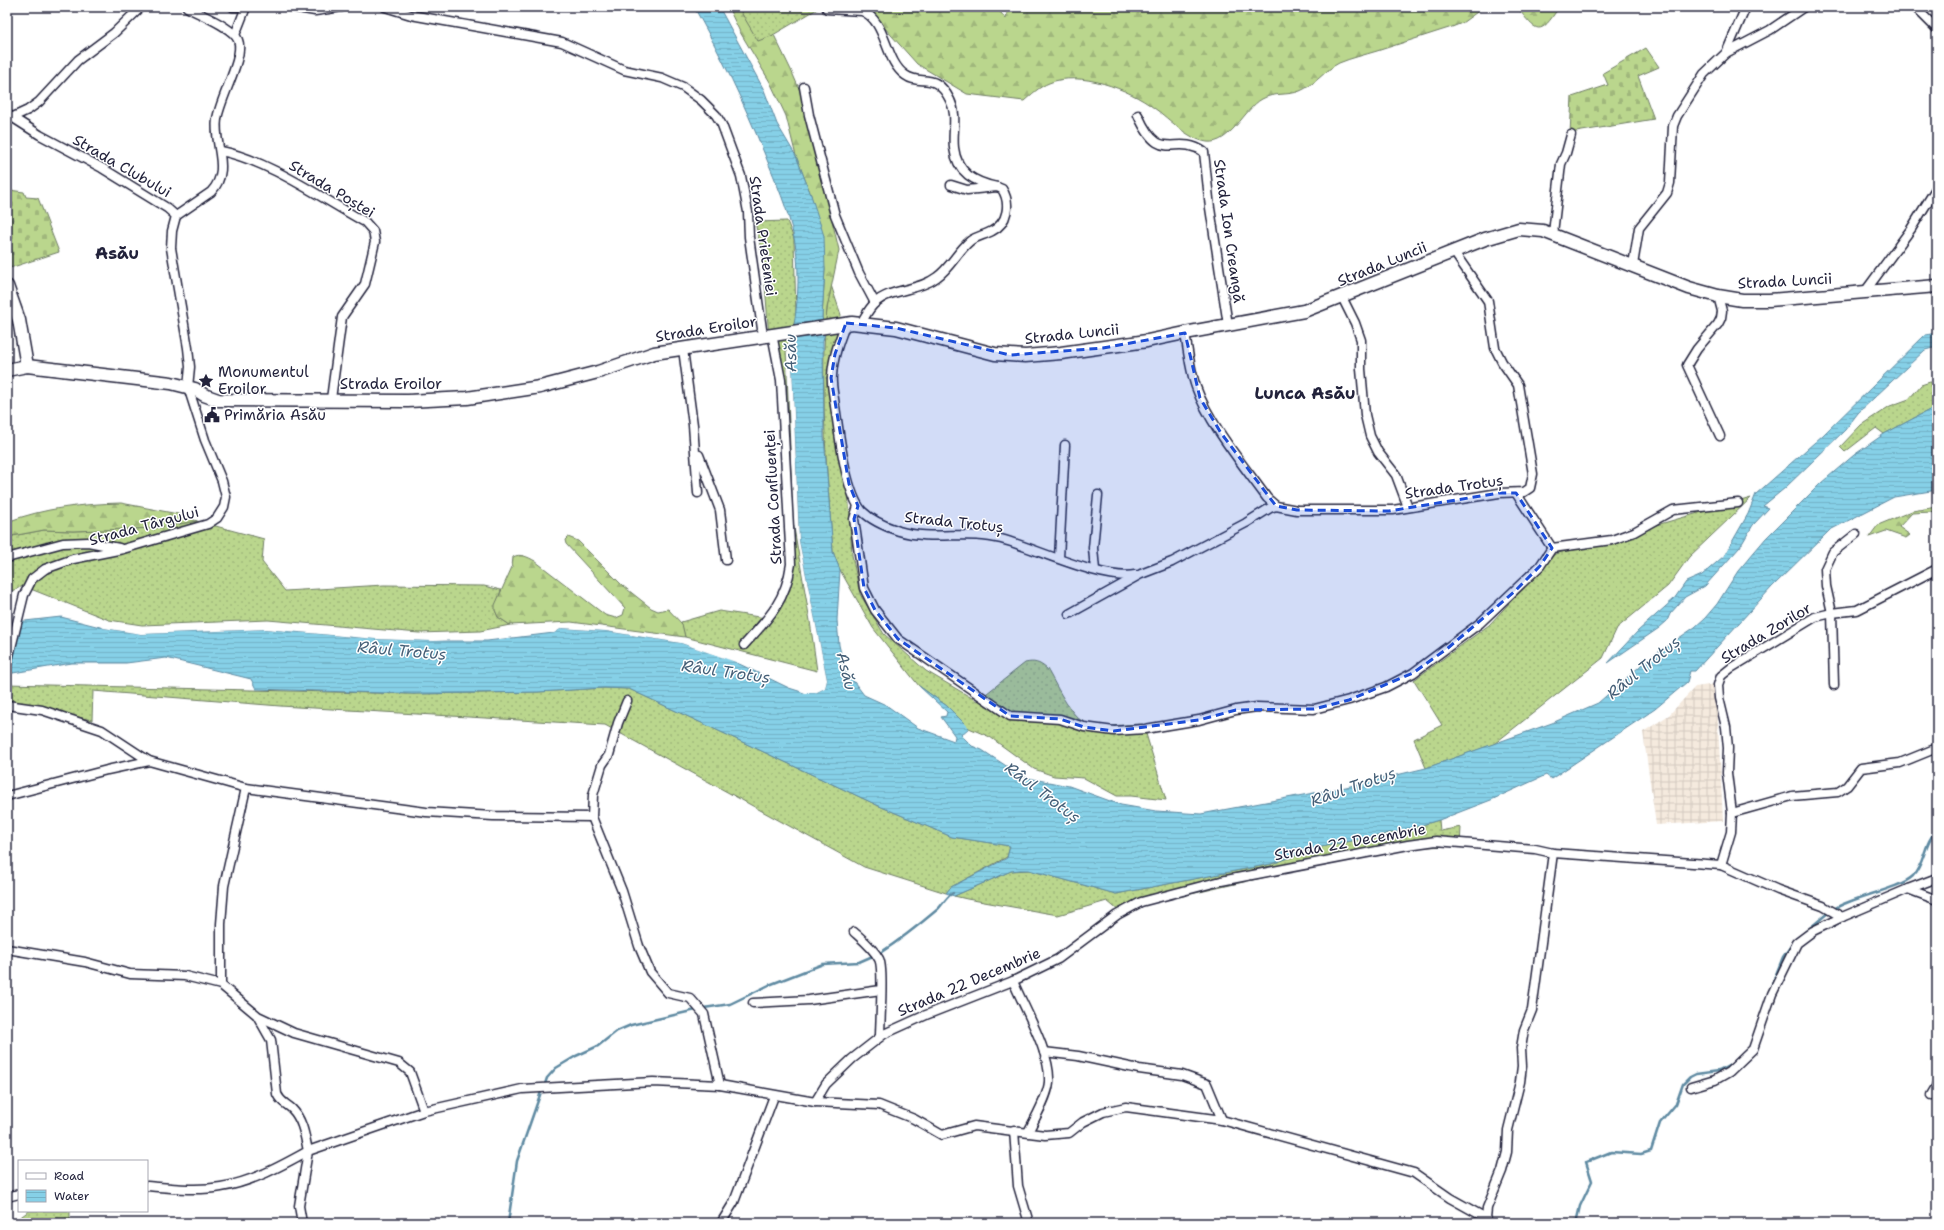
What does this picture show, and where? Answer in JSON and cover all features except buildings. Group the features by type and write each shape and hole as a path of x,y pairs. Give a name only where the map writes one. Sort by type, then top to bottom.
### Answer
{"main road":[{"name":"Strada Luncii","path":"830,325 860,323 896,328 980,350 1010,355 1038,356 1103,348 1298,313 1502,233 1518,229 1535,229 1553,233 1689,288 1718,296 1755,301 1937,286"},
{"path":"7,286 18,320 27,366"},
{"name":"Strada Eroilor","path":"7,370 27,366 171,383 188,387 218,400 332,399 428,401 502,394 540,387 598,372 643,355 830,325"}],"street":[{"path":"10,115 28,110 39,102 78,60 114,33 141,7"},
{"path":"176,216 215,187 220,177 221,151 217,134 217,118 226,88 240,54 240,45 235,35 187,7"},
{"path":"234,7 240,7"},
{"path":"235,35 246,7"},
{"path":"292,7 315,11 342,7"},
{"name":"Strada Prieteniei","path":"385,7 411,15 562,42 624,70 662,78 683,87 701,100 713,111 722,125 741,176 748,212 749,237 768,335"},
{"path":"1726,53 1746,7"},
{"path":"1633,265 1639,228 1667,193 1670,184 1673,126 1677,116 1704,74 1726,53 1770,30 1804,7"},
{"path":"1915,7 1937,28"},
{"path":"827,9 862,11 867,13 876,24 902,73 912,78 928,80 940,86 950,100 953,109 955,118 954,147 960,165 972,179 979,183 997,187 1004,192 1007,205 1005,218 997,228 968,243 936,278 886,296 875,303 860,323"},
{"path":"804,87 809,115 835,215 859,273 875,303"},
{"name":"Strada Clubului","path":"10,115 40,135 108,172 167,208 176,216 172,231 171,248 188,348 190,367 188,387"},
{"name":"Strada Ion Creangă","path":"1138,115 1144,129 1155,142 1169,147 1194,146 1204,152 1210,208 1228,326"},
{"path":"1553,233 1561,164 1571,135"},
{"name":"Strada Poștei","path":"221,151 251,160 276,172 365,222 373,231 375,242 365,284 342,317 332,399"},
{"path":"951,185 967,190 997,187"},
{"path":"1864,293 1911,229 1937,187"},
{"name":"Strada Trotuș","path":"1069,614 1141,574 1172,562 1276,506 1297,510 1389,511 1499,493 1516,493 1528,490 1533,479 1518,385 1502,362 1495,348 1488,301 1454,252"},
{"path":"1718,296 1722,311 1718,324 1697,349 1687,365 1720,436"},
{"path":"1342,297 1355,323 1361,340 1361,376 1365,414 1370,436 1378,452 1396,475 1408,507"},
{"name":"Strada Trotuș","path":"846,323 835,354 831,378 849,484 858,506 862,511 873,519 900,531 918,534 988,536 1096,570 1126,576 1141,574"},
{"path":"1185,333 1192,374 1200,398 1220,433 1268,498 1276,506"},
{"name":"Strada Confluenței","path":"744,645 768,619 783,597 791,564 781,380 768,335"},
{"path":"683,349 694,438 698,493"},
{"name":"Strada Târgului","path":"7,664 24,595 32,579 56,564 123,549 208,524 217,518 224,507 226,497 222,481 205,440 188,387"},
{"path":"694,438 700,462 720,510 726,560"},
{"path":"1059,558 1065,445"},
{"path":"1516,493 1552,548"},
{"path":"1096,570 1093,548 1098,495"},
{"path":"858,506 854,519 864,588 875,610 898,639 1010,716 1060,719 1084,727 1114,731 1145,729 1199,720 1236,710 1257,708 1314,709 1349,700 1386,687 1413,673 1480,623 1540,566 1552,548 1612,540 1634,532 1673,510 1738,503"},
{"path":"1834,685 1832,613 1826,586 1825,569 1833,552 1856,534"},
{"path":"7,558 63,543 88,542 123,549"},
{"name":"Strada Zorilor","path":"1721,865 1731,832 1732,813 1727,773 1728,748 1726,727 1719,698 1718,685 1721,676 1731,668 1815,617 1857,610 1937,569"},
{"path":"627,701 618,723 609,755 602,765 593,796 592,817 622,891 639,946 650,972 668,993 690,998 704,1014 720,1085"},
{"path":"7,704 42,710 102,730 149,761 246,788 426,812 493,816 592,817"},
{"path":"1732,813 1792,796 1838,792 1847,786 1861,768 1900,763 1937,748"},
{"path":"7,796 107,770 149,761"},
{"path":"221,985 221,924 224,886 246,788"},
{"name":"Strada 22 Decembrie","path":"815,1102 826,1084 852,1059 880,1037 926,1015 1013,981 1058,959 1117,915 1141,902 1221,881 1436,841 1535,849 1552,853 1721,865 1832,911 1842,917"},
{"path":"1488,1221 1487,1208 1502,1171 1507,1152 1508,1130 1520,1082 1522,1066 1521,1048 1524,1030 1532,1010 1552,853"},
{"path":"1691,1087 1715,1080 1729,1072 1753,1049 1772,994 1797,943 1813,931 1842,917 1937,878"},
{"path":"1908,889 1937,900"},
{"path":"854,932 872,949 880,960 882,978 880,1037"},
{"path":"7,949 77,960 130,974 185,976 221,985 258,1016 294,1033 399,1063 410,1072 424,1111"},
{"path":"1013,981 1044,1052 1049,1071 1049,1083 1028,1132"},
{"path":"753,1003 809,1000 881,990"},
{"path":"258,1016 271,1040 277,1094 280,1101 292,1109 304,1130 308,1151 299,1206 302,1223"},
{"path":"1044,1052 1111,1062 1139,1069 1182,1076 1208,1084 1222,1120"},
{"path":"148,1186 189,1188 221,1187 250,1179 276,1168 308,1151 424,1111 522,1089 653,1082 720,1085 774,1096 815,1102 879,1105 914,1119 942,1135 974,1126 1045,1135 1069,1133 1083,1122 1103,1112 1126,1107 1222,1120 1414,1173 1450,1198 1488,1221"},
{"path":"1931,1095 1937,1085"},
{"path":"721,1223 734,1202 774,1096"},
{"path":"1014,1130 1018,1186 1029,1223"},
{"path":"7,1197 18,1194"}],"highlighted area":[{"path":"846,323 896,328 1010,355 1103,348 1185,333 1200,398 1221,433 1276,506 1297,510 1389,511 1499,493 1516,493 1552,548 1540,566 1514,592 1448,648 1413,673 1349,700 1314,709 1236,710 1199,720 1114,731 1084,727 1060,719 1010,716 898,639 875,610 864,588 854,519 858,506 849,484 831,378 835,354"}],"shaded area":[{"path":"1716,684 1723,821 1656,825 1643,732 1669,715 1695,687"}],"green space":[{"path":"728,7 738,7 758,41 774,35 803,98 839,250 827,308 825,332 822,317 825,269 811,195 796,156 786,116 770,82 740,32"},
{"path":"738,7 825,7 819,8 761,42 754,39"},
{"path":"866,7 996,7 1006,19 1008,7 1484,7 1462,23 1452,27 1339,63 1300,91 1262,99 1249,110 1223,138 1207,142 1186,133 1154,108 1131,94 1118,88 1089,80 1061,80 1049,83 1024,101 967,94 917,64"},
{"path":"1517,7 1559,7 1553,17 1543,27 1538,28 1529,22"},
{"path":"1646,48 1659,67 1638,76 1654,119 1570,133 1572,97 1608,85 1603,73"},
{"path":"9,190 24,192 26,197 38,198 59,252 7,269 7,193 9,193"},
{"path":"787,221 794,239 796,315 791,340 787,344 786,348 793,522 817,671 685,637 681,622 719,611 766,618 777,599 784,579 787,565 777,383 769,337 763,258 755,222"},
{"path":"831,285 841,315 837,331 840,344 836,378 849,504 852,555 860,594 884,634 926,671 977,701 1025,663 1034,662 1039,663 1047,669 1068,706 1079,719 1084,722 1105,726 1143,724 1166,800 1117,796 1084,778 1054,776 1034,769 990,737 969,728 947,706 919,686 873,628 840,570 833,552 824,411 825,324"},
{"path":"1930,382 1937,383 1937,406 1884,434 1876,428 1845,452 1840,447 1861,425 1890,406 1909,399 1921,385"},
{"path":"1751,498 1689,557 1668,586 1617,628 1603,658 1494,744 1426,768 1414,739 1442,725 1414,680 1489,625 1555,554"},
{"path":"121,503 178,514 197,521 155,528 73,531 44,530 7,537 7,522 21,517 63,508 92,504"},
{"path":"1937,507 1937,517 1932,512 1912,513 1899,527 1910,535 1906,538 1886,531 1869,537 1878,525 1912,511"},
{"path":"197,521 264,539 262,562 285,591 384,585 484,586 501,590 495,610 498,617 510,625 480,631 419,633 268,620 142,625 109,620 23,586 7,593 7,537 44,530 73,531 155,528"},
{"path":"568,537 578,541 623,586 651,608 658,611 668,609 682,624 685,637 571,622 510,625 498,617 495,610 495,605 512,567 513,557 518,555 535,561 605,615 616,618 623,615 625,608 566,544 565,540"},
{"path":"7,684 413,694 538,692 604,688 629,689 877,805 952,837 1010,846 1007,857 951,887 946,893 864,867 605,725 280,706 93,691 92,720 7,702"},
{"path":"1439,820 1440,831 1461,827 1460,847 1444,846 1412,848 1380,853 1119,911 1107,901 1058,915 954,896 1011,871 1029,870 1116,894 1271,864 1321,847 1401,831"},
{"path":"28,1212 70,1212 70,1223 12,1223"}],"water":[{"name":"Râul Trotuș","path":"694,7 719,7 764,90 777,124 796,156 811,195 824,236 825,269 822,317 825,332 823,341 824,436 833,552 840,570 837,620 839,645 845,670 864,695 886,705 918,728 954,741 955,736 941,717 946,716 947,712 919,686 947,706 969,728 961,735 972,746 982,750 1023,777 1069,786 1121,805 1156,811 1201,814 1346,787 1426,768 1552,723 1598,703 1647,660 1695,627 1705,618 1717,604 1738,571 1766,538 1821,483 1854,455 1884,434 1937,406 1937,490 1894,497 1830,530 1772,587 1695,671 1690,671 1687,682 1655,709 1551,779 1546,775 1491,800 1439,820 1401,831 1321,847 1271,864 1116,894 1029,870 1011,871 954,896 946,893 951,887 1007,858 1010,846 952,837 877,805 629,689 604,688 538,692 413,694 256,689 251,679 166,658 126,663 72,663 7,674 7,623 61,617 104,628 141,634 266,629 376,639 487,641 554,633 562,628 606,631 681,643 729,659 789,688 805,693 815,693 825,688 827,680 799,541 791,340 798,289 794,238 781,196 749,117 714,43"},
{"path":"1937,333 1937,347 1925,350 1858,413 1845,430 1785,488 1763,506 1769,508 1753,525 1740,547 1705,586 1685,597 1670,614 1667,621 1659,628 1608,663 1638,631 1674,599 1686,582 1702,575 1724,556 1748,514 1756,494 1823,435 1925,335"}],"pier":[{"path":"791,340 799,541 827,680 825,688 815,693 805,693 781,682 806,691 814,691 823,687 825,680 801,561 795,523 789,342"},
{"path":"92,622 141,632 266,627 376,637 462,639 434,641 376,639 266,629 141,634 104,628"},
{"path":"561,626 607,629 681,641 730,657 747,666 681,643 606,631 562,628 554,633 532,633 554,631"}],"waterway":[{"path":"1834,909 1853,900 1897,885 1913,876 1920,865 1929,840 1937,830"},
{"path":"880,953 931,915 953,893"},
{"path":"1798,938 1829,912"},
{"path":"1771,987 1783,957 1793,943"},
{"path":"704,1008 730,1004 769,985 823,964 859,962 875,955"},
{"path":"545,1084 547,1078 556,1068 576,1056 598,1046 617,1031 631,1025 696,1010"},
{"path":"1576,1223 1580,1206 1592,1181 1586,1162 1611,1152 1641,1154 1651,1151 1660,1123 1676,1104 1683,1084 1690,1077 1696,1074 1719,1071 1732,1064"},
{"path":"508,1223 517,1161 541,1092"}],"place":[{"name":"Monumentul Eroilor","path":"206,381"},
{"name":"Primăria Asău","path":"212,415"}],"district":[{"name":"Asău","path":"117,253"},
{"name":"Lunca Asău","path":"1305,393"}]}
